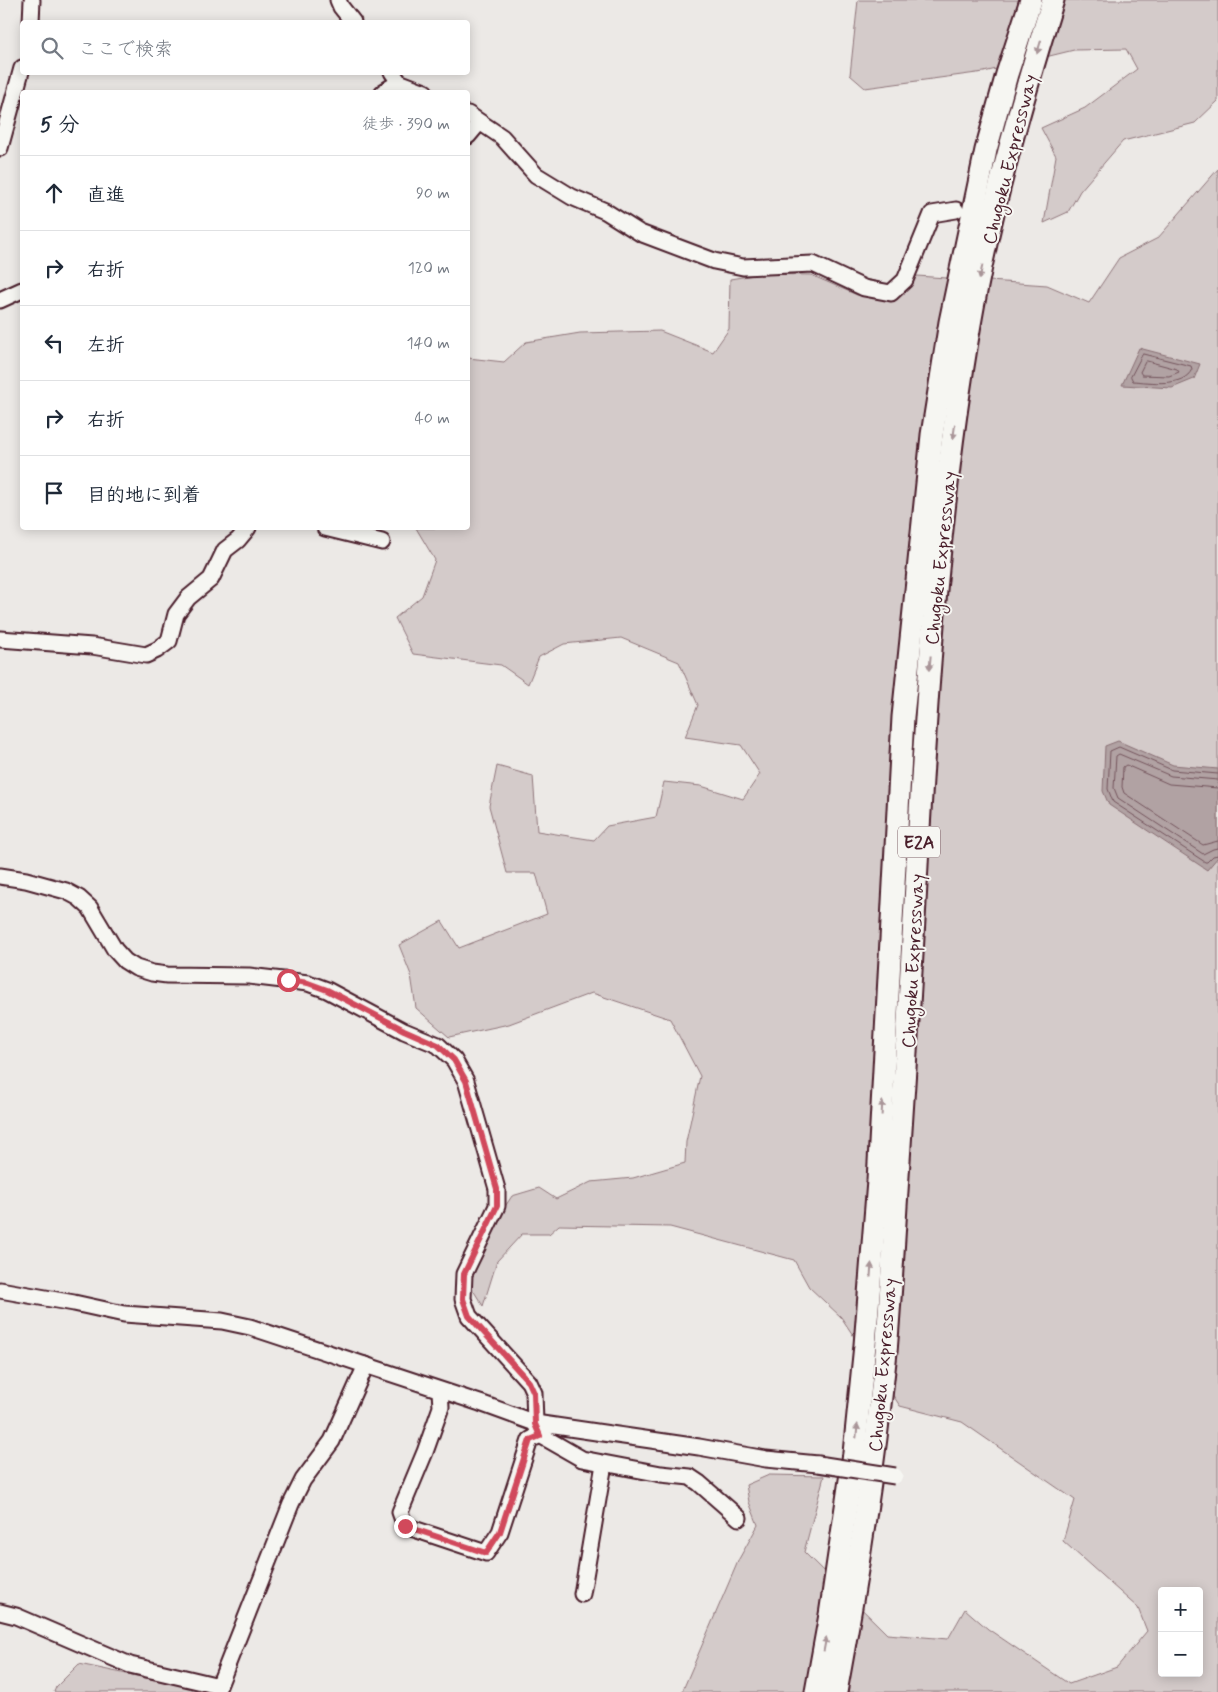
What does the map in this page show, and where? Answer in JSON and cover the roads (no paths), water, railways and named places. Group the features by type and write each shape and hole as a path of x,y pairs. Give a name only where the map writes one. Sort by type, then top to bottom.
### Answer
{"highway":[{"name":"Chugoku Expressway","path":"816,1692 830,1615 854,1453 866,1345 878,1181 903,717 932,435 950,322 986,150 1007,74 1031,0"},
{"name":"Chugoku Expressway","path":"836,1692 849,1621 872,1466 886,1348 910,999 924,724 938,570 954,435 970,324 987,240 1007,156 1053,0"}],"street":[{"path":"31,20 32,0"},
{"path":"338,0 351,20"},
{"path":"0,148 20,75"},
{"path":"384,90 396,77 421,90"},
{"path":"473,118 502,137 536,175 572,197 605,211 640,233 714,262 743,267 813,264 864,288 891,293 906,280 932,214 956,210"},
{"path":"0,300 20,291"},
{"path":"0,639 92,646 146,655 157,650 169,641 176,614 188,598 211,579 236,530"},
{"path":"225,550 238,540 246,530"},
{"path":"333,530 382,542"},
{"path":"0,876 26,880 66,891 79,898 90,908 115,950 125,962 136,968 167,975 249,976 308,983 327,990 404,1030 438,1045 454,1060 466,1081 497,1189 497,1206 464,1274 463,1299 469,1316 529,1382 534,1393 537,1430 530,1440 500,1532 486,1553 405,1526 400,1512 441,1407 440,1390"},
{"path":"0,1290 124,1314 222,1321 250,1327 480,1403 537,1430 582,1459 661,1474 690,1477 739,1518"},
{"path":"0,1612 16,1616 130,1665 219,1686 291,1504 303,1480 332,1441 366,1365"},
{"path":"537,1430 699,1447 766,1459 818,1464 895,1476"},
{"path":"582,1594 604,1464"}],"water":[{"path":"1139,348 1200,364 1194,379 1172,388 1122,385"},
{"path":"1118,741 1173,765 1218,769 1218,857 1207,870 1109,805 1103,791 1105,746"}]}
